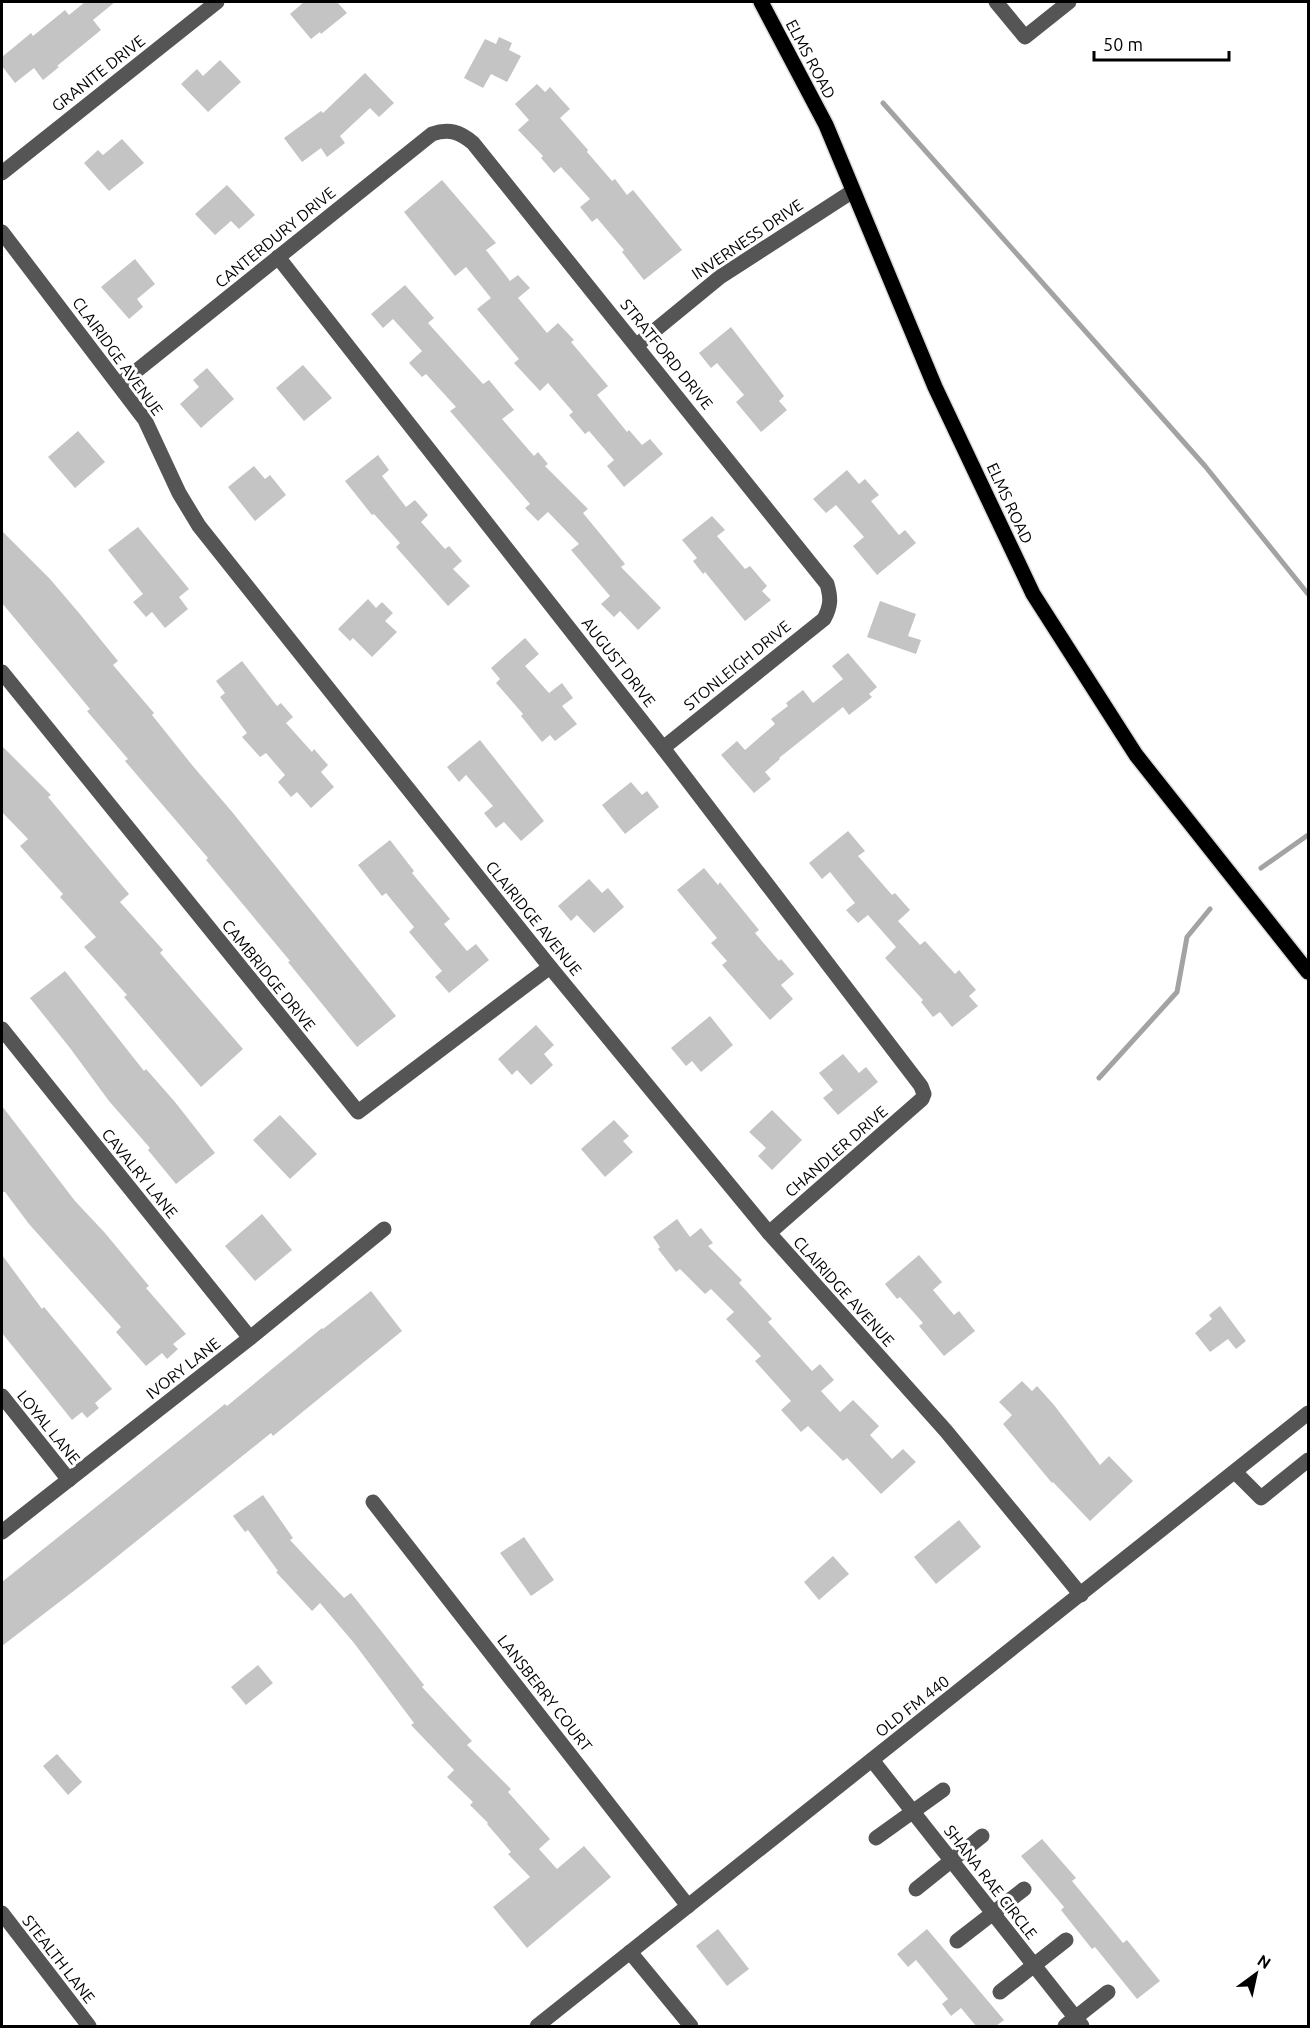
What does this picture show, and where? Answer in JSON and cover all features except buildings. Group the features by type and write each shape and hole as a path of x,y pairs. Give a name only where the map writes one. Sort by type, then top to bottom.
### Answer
{"main road":[{"name":"ELMS ROAD","path":"761,2 826,125 935,387 1033,594 1136,755 1308,972"}],"street":[{"name":"GRANITE DRIVE","path":"2,172 217,2"},
{"path":"996,2 1024,37 1069,2"},
{"name":"CANTERDURY DRIVE","path":"120,384 432,134 442,131 457,132"},
{"name":"STRATFORD DRIVE","path":"457,132 473,143 827,584 831,598 830,608"},
{"name":"INVERNESS DRIVE","path":"637,345 720,277 853,190"},
{"name":"CLAIRIDGE AVENUE","path":"2,232 120,384 145,420 179,493 199,526 550,967 769,1233 946,1431 1081,1595"},
{"name":"AUGUST DRIVE","path":"278,257 663,748 921,1086 924,1094"},
{"name":"STONLEIGH DRIVE","path":"663,748 824,619 830,608"},
{"name":"CAMBRIDGE DRIVE","path":"2,672 358,1112 550,967"},
{"name":"CAVALRY LANE","path":"2,1029 250,1338"},
{"name":"CHANDLER DRIVE","path":"769,1233 922,1100 924,1094"},
{"name":"IVORY LANE","path":"2,1532 250,1338 384,1229"},
{"name":"LOYAL LANE","path":"2,1396 69,1480"},
{"name":"OLD FM 440","path":"537,2026 1308,1413"},
{"path":"1235,1472 1261,1498 1308,1460"},
{"name":"LANSBERRY COURT","path":"373,1502 688,1906"},
{"name":"SHANA RAE CIRCLE","path":"872,1760 1034,1965 1074,2024"},
{"path":"876,1838 943,1790"},
{"path":"916,1888 982,1836"},
{"path":"957,1941 1024,1889"},
{"name":"STEALTH LANE","path":"2,1913 89,2026"},
{"path":"1000,1992 1066,1940"},
{"path":"630,1952 691,2026"},
{"path":"1074,2024 1108,1992"}],"waterway":[{"path":"883,103 1205,466 1308,594"},
{"path":"1261,868 1308,835"},
{"path":"1099,1078 1177,992 1187,937 1210,909"}]}
